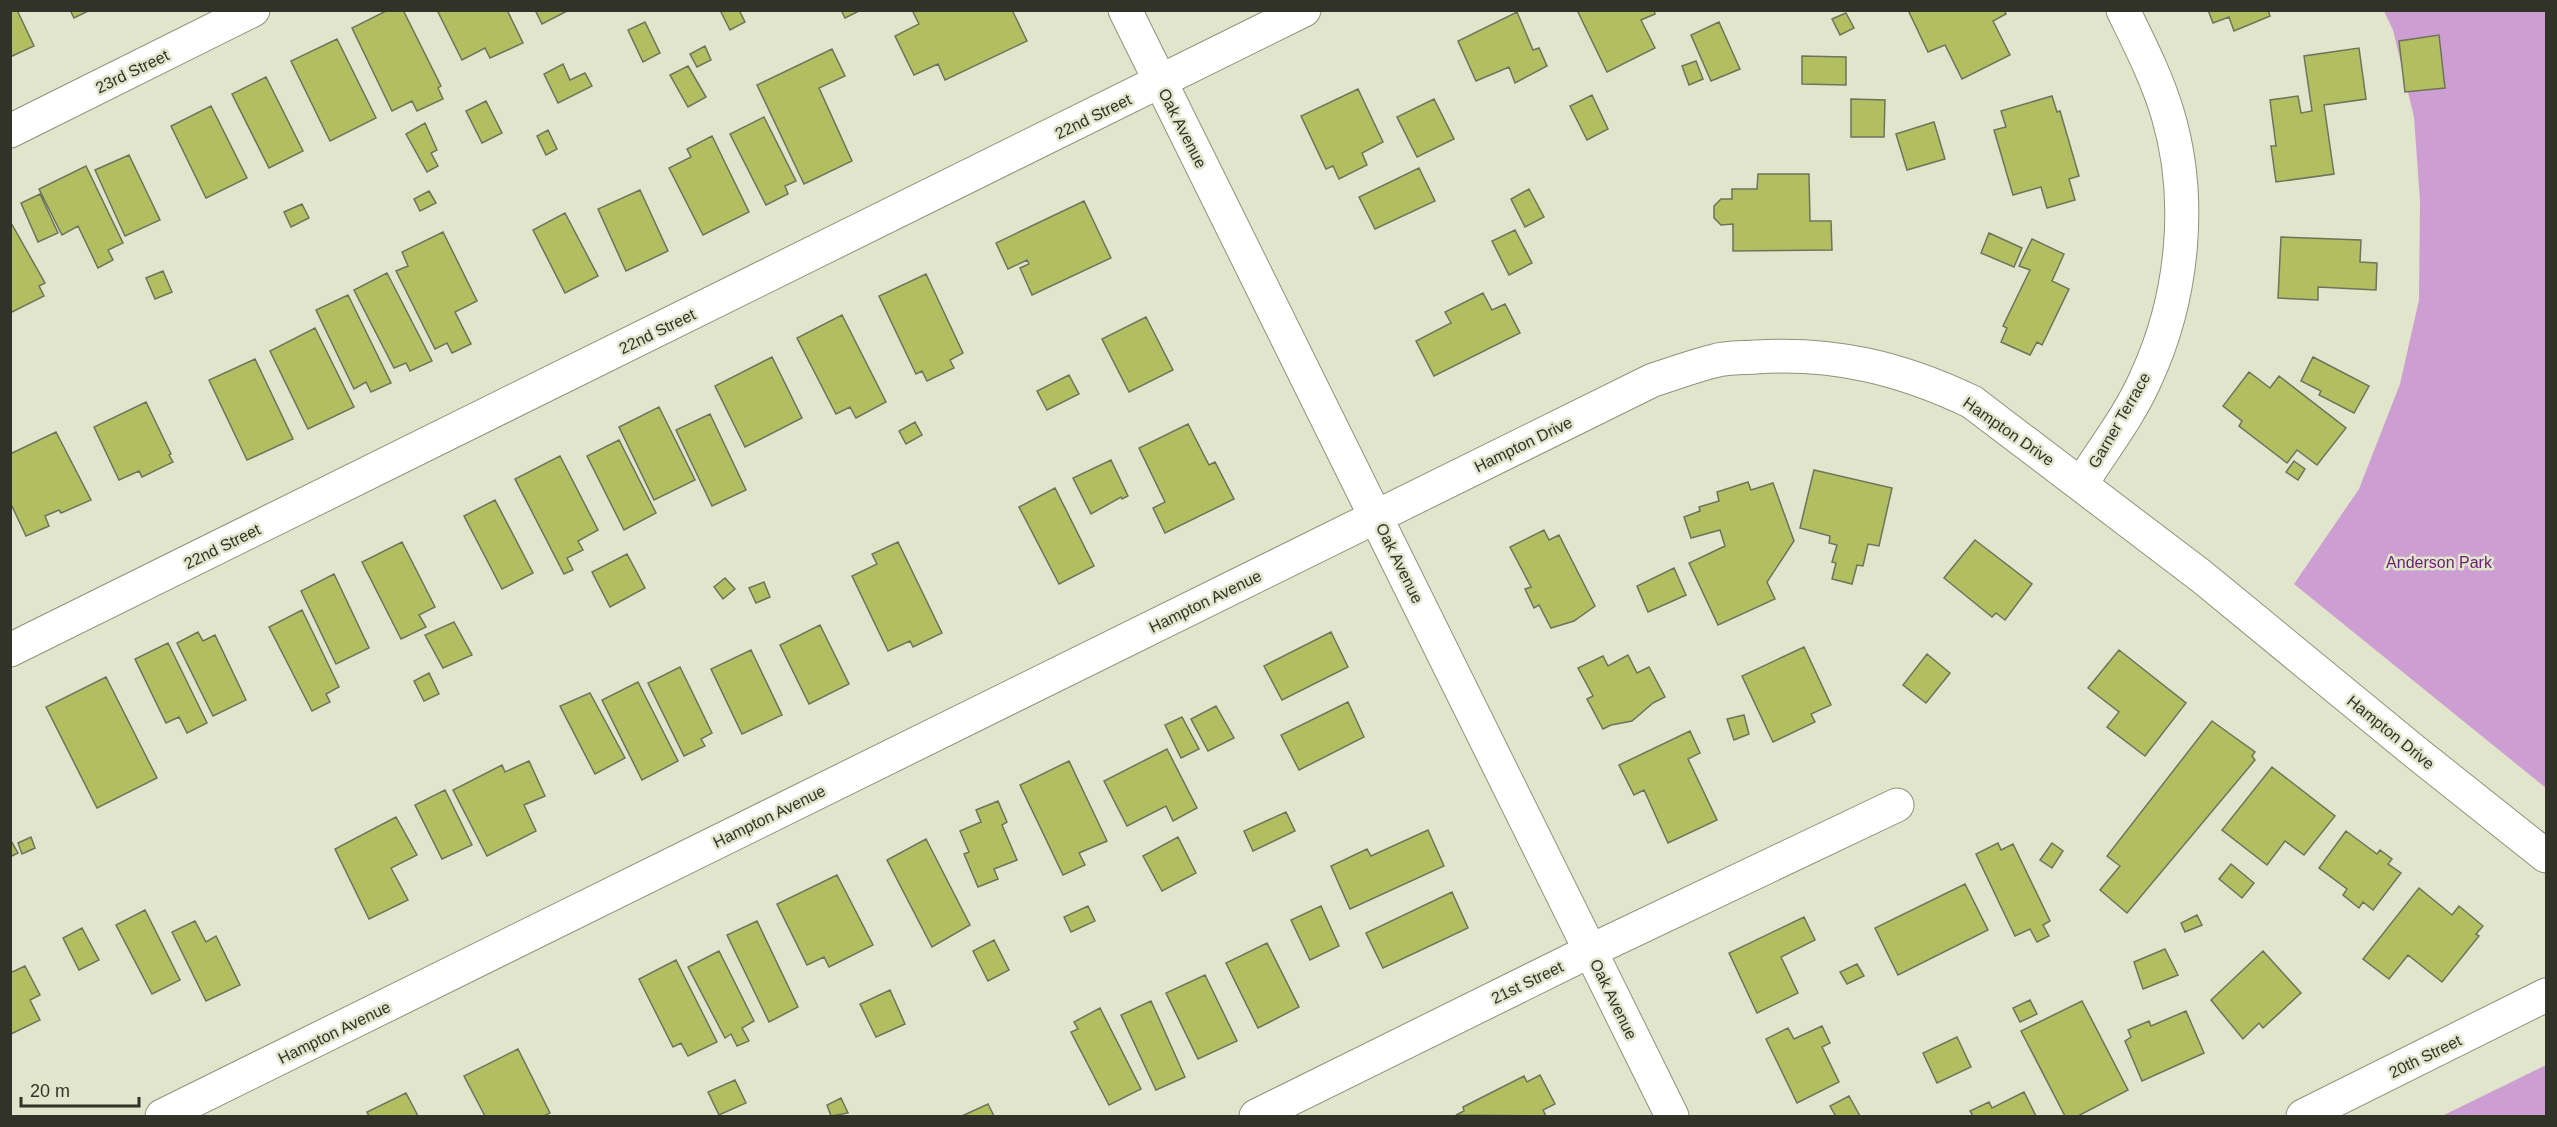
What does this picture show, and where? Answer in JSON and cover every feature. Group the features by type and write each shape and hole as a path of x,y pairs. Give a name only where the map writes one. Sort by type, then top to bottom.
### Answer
{"street":[{"name":"23rd Street","path":"10,131 253,10"},
{"name":"Oak Avenue","path":"1125,10 1672,1116"},
{"name":"22nd Street","path":"10,650 1304,10"},
{"name":"Garner Terrace","path":"2082,483 2146,379 2167,325 2179,267 2182,208 2178,162 2168,116 2153,71 2123,10"},
{"name":"Hampton Drive","path":"1376,515 1653,380 1716,360 1773,356 1827,358 1877,366 1931,382 1972,402 2082,483 2201,576 2414,751 2547,856"},
{"name":"Hampton Avenue","path":"162,1116 1376,515"},
{"name":"21st Street","path":"1256,1116 1590,951 1897,805"},
{"name":"20th Street","path":"2303,1116 2547,995"}],"green space":[{"name":"Anderson Park","path":"2384,11 2546,11 2546,788 2294,584 2359,489 2400,384 2419,300 2420,201 2414,117 2393,30"},
{"path":"2546,1065 2546,1116 2442,1116"}],"building":[{"path":"10,10 17,10 34,46 10,57"},
{"path":"70,10 90,10 74,18"},
{"path":"388,10 403,10 441,86 438,88 443,99 417,111 412,101 392,111 352,28"},
{"path":"441,10 507,10 523,43 490,58 485,48 462,60 438,12"},
{"path":"535,10 569,10 542,24"},
{"path":"720,10 739,10 745,22 730,30"},
{"path":"841,10 861,10 845,18"},
{"path":"912,10 1012,10 1027,41 945,80 938,64 914,75 895,36 919,24"},
{"path":"1577,10 1654,10 1655,14 1641,20 1655,48 1607,72"},
{"path":"1908,10 2004,10 2006,14 1993,21 2010,55 1962,79 1945,45 1928,52"},
{"path":"2208,10 2268,10 2270,16 2234,31 2229,17 2213,23"},
{"path":"1517,12 1533,50 1539,48 1547,66 1515,83 1509,67 1476,81 1458,41"},
{"path":"1846,13 1854,28 1840,35 1832,19"},
{"path":"645,22 660,53 643,62 628,30"},
{"path":"1719,22 1740,69 1711,81 1691,35"},
{"path":"2439,35 2445,88 2405,92 2399,41"},
{"path":"337,39 376,118 330,141 291,61"},
{"path":"705,46 711,60 697,67 690,54"},
{"path":"2359,48 2366,99 2324,105 2334,174 2276,182 2271,146 2276,146 2270,100 2298,96 2301,113 2312,111 2304,56"},
{"path":"832,49 845,76 819,88 852,161 804,184 757,85"},
{"path":"1802,56 1846,57 1846,85 1802,84"},
{"path":"1696,61 1703,79 1689,85 1682,66"},
{"path":"563,64 570,80 585,73 592,86 558,103 544,74"},
{"path":"688,66 706,97 688,107 670,75"},
{"path":"266,77 303,151 269,168 232,94"},
{"path":"1358,89 1383,142 1362,153 1367,165 1339,179 1333,166 1326,169 1301,116"},
{"path":"1592,95 1608,129 1587,140 1570,106"},
{"path":"2052,96 2057,112 2060,111 2079,176 2069,179 2075,200 2047,208 2041,187 2013,195 1994,130 2006,127 2001,111"},
{"path":"1434,99 1454,139 1417,157 1397,117"},
{"path":"1851,99 1885,100 1884,137 1851,137"},
{"path":"486,101 502,133 482,143 466,111"},
{"path":"211,106 247,178 206,198 171,126"},
{"path":"764,117 796,181 785,186 788,194 766,205 730,134"},
{"path":"1934,122 1945,159 1907,170 1896,134"},
{"path":"425,123 437,150 431,153 438,166 427,172 406,134"},
{"path":"548,130 557,149 546,155 537,136"},
{"path":"712,136 749,212 703,235 669,168 691,157 687,149"},
{"path":"129,155 160,220 125,236 95,170"},
{"path":"86,166 123,243 108,250 113,260 98,268 78,226 62,235 39,189"},
{"path":"1419,168 1435,201 1375,229 1359,197"},
{"path":"1758,174 1809,174 1810,221 1831,221 1832,250 1733,251 1733,224 1721,225 1714,218 1714,206 1721,199 1732,199 1732,189 1757,189"},
{"path":"1529,189 1544,217 1525,227 1511,199"},
{"path":"640,190 668,251 626,271 598,209"},
{"path":"429,191 436,203 420,211 414,199"},
{"path":"40,194 58,233 38,242 21,203"},
{"path":"1084,201 1111,258 1032,295 1020,268 1029,264 1027,260 1008,269 996,243"},
{"path":"302,204 309,218 291,227 284,212"},
{"path":"565,213 598,276 565,293 533,230"},
{"path":"10,221 45,283 39,286 44,296 10,313"},
{"path":"1515,230 1532,263 1509,275 1492,241"},
{"path":"443,232 477,301 455,312 471,344 452,353 447,343 435,349 396,271 408,266 402,252"},
{"path":"1989,233 2022,248 2014,267 1981,253"},
{"path":"2281,237 2361,240 2360,262 2377,263 2376,290 2318,287 2318,300 2278,298"},
{"path":"2032,239 2064,254 2052,281 2069,289 2042,345 2037,342 2030,355 2001,342 2007,328 2003,326 2030,270 2019,266"},
{"path":"163,271 172,292 155,299 146,278"},
{"path":"387,273 432,361 410,371 406,363 394,368 354,290"},
{"path":"926,274 963,353 950,360 954,368 927,381 922,371 916,374 879,296"},
{"path":"1483,293 1492,310 1505,304 1520,333 1434,376 1416,341 1451,323 1445,312"},
{"path":"348,295 391,383 371,392 366,382 354,389 316,310"},
{"path":"842,315 886,402 856,418 850,407 836,414 797,338"},
{"path":"1146,317 1173,370 1129,392 1102,339"},
{"path":"315,328 354,407 308,429 270,351"},
{"path":"772,357 802,418 745,447 715,386"},
{"path":"2313,357 2369,386 2354,413 2319,395 2321,391 2301,381"},
{"path":"255,359 293,439 247,460 209,380"},
{"path":"2249,372 2270,388 2279,376 2346,428 2317,465 2297,450 2287,463 2239,426 2242,421 2223,406"},
{"path":"1069,375 1079,394 1047,410 1037,391"},
{"path":"146,402 173,462 142,477 139,471 119,480 94,427"},
{"path":"659,407 695,480 654,500 619,427"},
{"path":"710,414 746,490 712,506 676,430"},
{"path":"915,422 922,435 906,444 899,431"},
{"path":"1188,424 1209,465 1215,462 1234,499 1165,533 1153,508 1165,502 1139,448"},
{"path":"56,432 91,500 61,513 59,510 45,516 49,526 26,536 10,502 10,454"},
{"path":"619,440 656,513 624,530 587,456"},
{"path":"560,456 598,530 578,541 583,550 567,558 573,570 564,574 515,479"},
{"path":"1111,460 1128,496 1122,499 1121,497 1091,514 1073,478"},
{"path":"2294,461 2305,469 2298,480 2286,472"},
{"path":"1814,470 1892,488 1879,546 1868,544 1863,566 1857,565 1852,584 1832,579 1836,563 1832,562 1837,545 1829,543 1830,536 1800,528"},
{"path":"1748,482 1751,490 1773,483 1794,541 1767,582 1775,599 1718,625 1689,563 1725,546 1720,530 1691,538 1684,517 1700,511 1699,507 1719,501 1717,492"},
{"path":"1055,488 1094,566 1059,584 1019,507"},
{"path":"495,500 533,573 502,589 464,516"},
{"path":"1544,530 1549,540 1559,535 1595,606 1574,621 1551,628 1539,605 1534,608 1525,589 1531,587 1510,547"},
{"path":"1975,540 2032,584 2005,620 1996,613 1992,617 1944,578"},
{"path":"402,542 435,607 419,615 426,627 401,639 362,562"},
{"path":"898,542 942,633 913,647 910,641 888,651 852,576 877,564 872,554"},
{"path":"627,554 645,588 610,607 592,572"},
{"path":"1674,568 1686,595 1648,612 1637,586"},
{"path":"334,574 369,648 336,664 301,591"},
{"path":"725,578 735,589 723,599 714,587"},
{"path":"764,582 770,597 756,603 749,588"},
{"path":"302,610 339,687 326,694 330,702 312,711 269,627"},
{"path":"454,622 472,655 443,668 425,635"},
{"path":"820,625 849,684 809,704 780,645"},
{"path":"198,632 203,641 215,635 246,700 213,716 177,643"},
{"path":"1331,632 1348,667 1282,700 1264,666"},
{"path":"168,643 207,723 187,733 179,717 166,723 135,659"},
{"path":"1804,647 1831,705 1811,714 1815,722 1773,742 1742,676"},
{"path":"751,650 782,715 742,734 711,669"},
{"path":"2119,650 2186,703 2145,756 2107,727 2119,712 2088,688"},
{"path":"1927,654 1950,673 1926,703 1903,685"},
{"path":"1628,655 1637,673 1649,667 1665,697 1653,703 1632,721 1603,729 1587,699 1593,696 1578,668 1603,656 1608,666"},
{"path":"680,667 712,733 701,739 705,746 684,756 648,683"},
{"path":"429,673 439,694 424,701 414,681"},
{"path":"106,677 157,778 97,808 46,707"},
{"path":"638,682 678,761 642,780 602,700"},
{"path":"590,693 625,758 595,774 560,706"},
{"path":"1348,702 1364,737 1299,770 1281,735"},
{"path":"1216,706 1234,738 1208,751 1191,719"},
{"path":"1744,715 1749,734 1734,740 1727,719"},
{"path":"1182,717 1199,749 1181,758 1165,725"},
{"path":"2212,721 2255,752 2252,756 2255,760 2127,913 2100,890 2120,866 2107,856"},
{"path":"1690,731 1700,753 1688,759 1717,820 1668,843 1644,790 1634,795 1619,765"},
{"path":"1167,749 1197,808 1173,821 1166,806 1127,826 1104,781"},
{"path":"529,761 545,796 524,805 536,831 487,856 453,790 502,765 505,772"},
{"path":"1069,761 1107,841 1079,853 1085,865 1063,875 1020,785"},
{"path":"2272,767 2335,816 2304,855 2285,841 2267,865 2222,830"},
{"path":"445,790 472,845 442,859 415,805"},
{"path":"998,801 1007,822 1002,825 1017,860 994,869 998,879 978,887 964,854 969,852 960,831 981,822 976,810"},
{"path":"1286,812 1295,831 1253,851 1244,831"},
{"path":"396,817 417,855 391,868 408,900 369,919 335,849"},
{"path":"1428,830 1444,866 1350,909 1331,866 1367,849 1371,856"},
{"path":"2346,831 2377,854 2380,850 2392,859 2388,864 2401,873 2373,910 2363,902 2359,908 2343,895 2347,889 2319,868"},
{"path":"31,837 35,848 22,854 18,843"},
{"path":"1178,837 1196,873 1162,891 1143,856"},
{"path":"10,839 18,853 10,857"},
{"path":"926,839 970,925 932,947 887,860"},
{"path":"1998,843 2001,850 2013,844 2050,921 2043,925 2049,936 2037,942 2030,929 2015,936 1976,854"},
{"path":"2052,843 2063,851 2052,868 2040,860"},
{"path":"2231,864 2254,883 2242,898 2219,879"},
{"path":"837,875 873,945 829,967 824,957 807,965 777,904"},
{"path":"1965,884 1988,930 1898,975 1875,928"},
{"path":"2419,888 2452,915 2459,906 2483,926 2476,934 2479,936 2442,982 2408,955 2389,979 2363,959"},
{"path":"1452,892 1468,928 1383,968 1366,933"},
{"path":"1088,906 1095,921 1071,932 1064,917"},
{"path":"1321,906 1339,946 1310,960 1291,920"},
{"path":"145,910 180,980 152,994 116,925"},
{"path":"2197,915 2202,925 2185,932 2181,923"},
{"path":"1804,917 1815,940 1781,957 1798,993 1757,1013 1729,953"},
{"path":"195,921 206,942 216,936 240,985 206,1001 172,932"},
{"path":"757,921 798,1007 769,1022 727,935"},
{"path":"82,928 99,960 79,970 63,938"},
{"path":"994,940 1009,970 988,981 973,951"},
{"path":"1267,943 1299,1007 1258,1028 1226,963"},
{"path":"2165,949 2178,975 2143,989 2134,962"},
{"path":"719,951 754,1021 742,1028 749,1041 737,1046 731,1034 725,1038 688,967"},
{"path":"2263,951 2301,993 2263,1028 2259,1023 2243,1039 2211,1000"},
{"path":"676,960 717,1042 688,1056 681,1043 673,1047 639,979"},
{"path":"1857,964 1864,976 1847,984 1840,972"},
{"path":"25,966 40,995 30,1000 40,1020 11,1034 10,973"},
{"path":"1205,975 1237,1041 1198,1059 1166,993"},
{"path":"890,990 905,1024 876,1037 860,1004"},
{"path":"2030,1000 2037,1014 2020,1022 2013,1008"},
{"path":"1151,1001 1185,1077 1156,1090 1121,1015"},
{"path":"2082,1001 2128,1090 2078,1116 2065,1116 2021,1031"},
{"path":"1100,1008 1141,1089 1109,1105 1071,1032 1078,1029 1074,1022"},
{"path":"2186,1011 2204,1053 2142,1081 2125,1041 2131,1037 2128,1030 2149,1021 2151,1026"},
{"path":"1822,1026 1830,1043 1822,1047 1839,1082 1797,1103 1766,1039 1788,1028 1794,1039"},
{"path":"1957,1037 1971,1067 1937,1083 1923,1053"},
{"path":"518,1049 550,1113 544,1116 485,1116 464,1076"},
{"path":"1540,1075 1555,1104 1543,1110 1546,1116 1456,1115 1464,1111 1463,1107 1524,1076 1527,1082"},
{"path":"735,1080 746,1103 719,1115 708,1092"},
{"path":"2024,1092 2036,1116 1973,1116 1970,1111 1989,1102 1992,1108"},
{"path":"406,1093 418,1116 369,1116 367,1112"},
{"path":"1849,1096 1860,1116 1832,1116 1835,1115 1830,1106"},
{"path":"841,1098 848,1113 831,1116 827,1105"},
{"path":"988,1104 994,1116 962,1116"}]}
